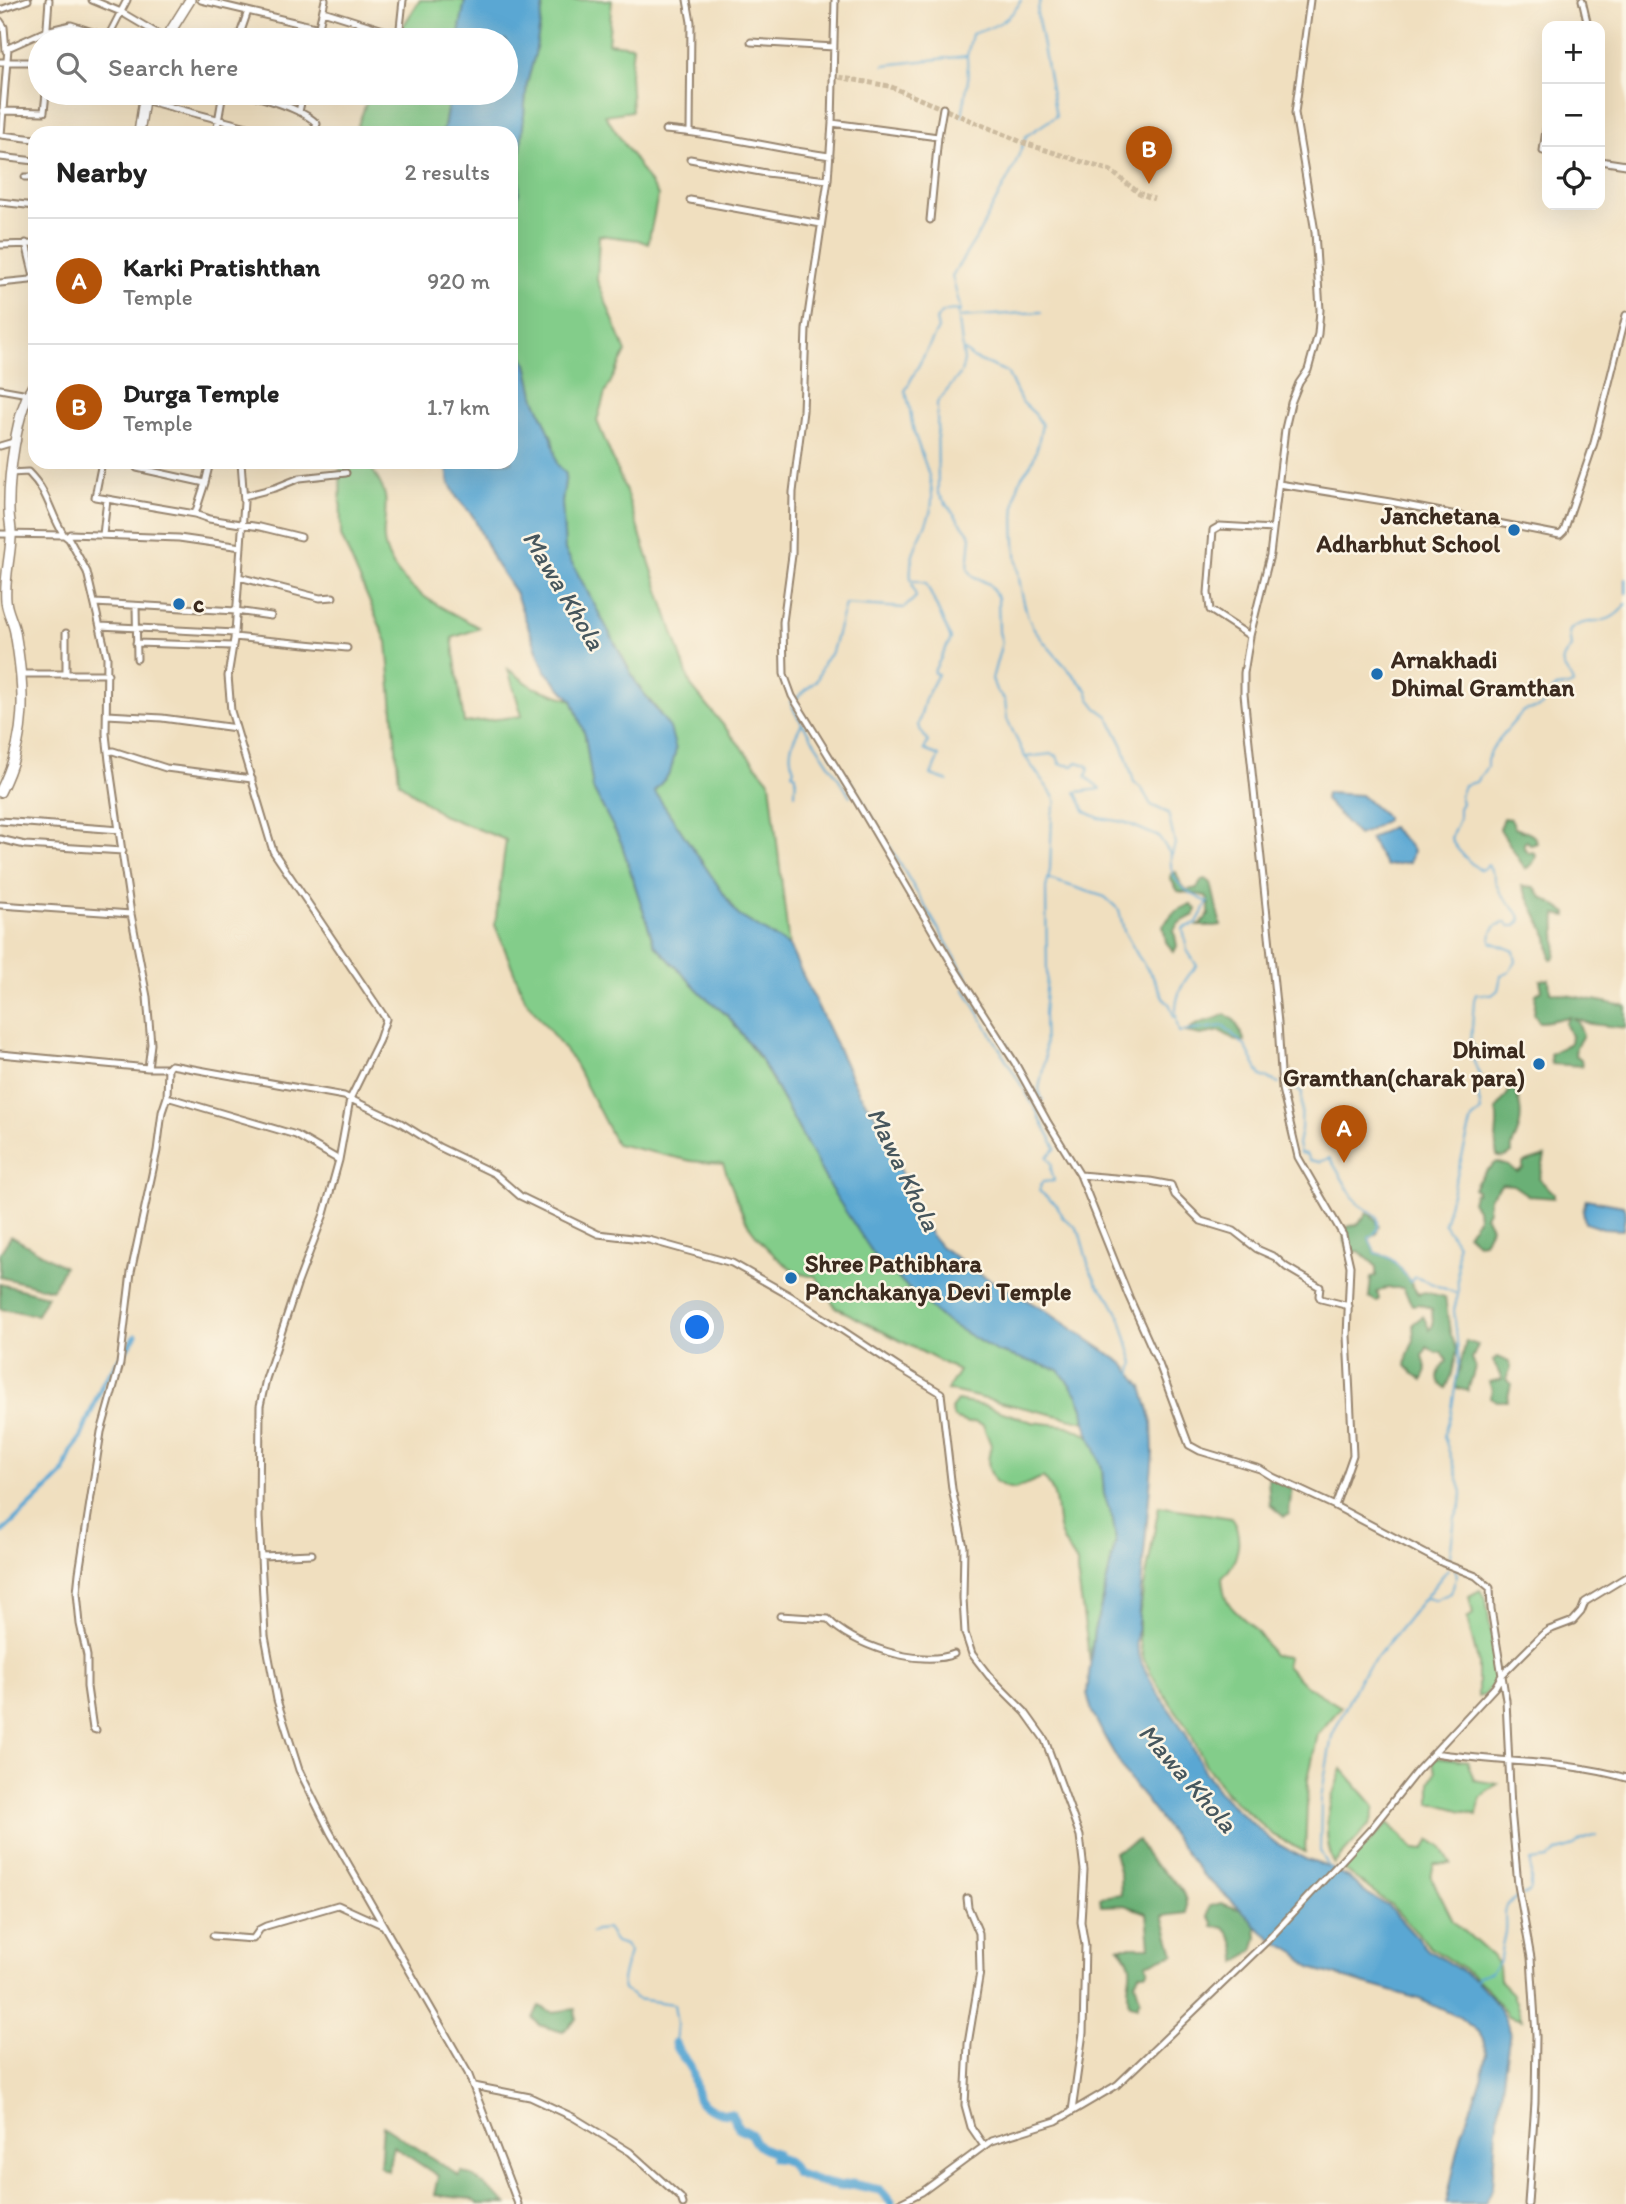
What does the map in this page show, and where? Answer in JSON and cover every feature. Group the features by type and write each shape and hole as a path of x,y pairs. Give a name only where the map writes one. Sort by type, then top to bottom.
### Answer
{"main road":[{"path":"172,28 190,0"},
{"path":"140,126 143,105"},
{"path":"0,792 19,742 22,722 22,674 14,624 7,610 6,598 12,535 4,506 28,394"}],"street":[{"path":"0,10 28,0"},
{"path":"46,28 49,0"},
{"path":"92,0 152,28"},
{"path":"111,28 127,0"},
{"path":"201,0 318,28 325,0"},
{"path":"399,28 403,0"},
{"path":"687,0 691,22 690,132"},
{"path":"835,0 830,156 806,329 803,411 793,492 792,555 783,622 784,674 792,696 1080,1175 1159,1364 1189,1445 1200,1451 1256,1467 1443,1563 1476,1576 1490,1588 1506,1700 1518,1885 1531,1958 1536,2036 1535,2102 1528,2204"},
{"path":"1310,0 1295,113 1312,203 1319,322 1317,342 1308,370 1291,403 1285,429 1270,555 1250,636 1244,694 1282,1089 1298,1157 1334,1218 1345,1243 1350,1266 1348,1385 1353,1455 1335,1506"},
{"path":"1582,0 1587,21"},
{"path":"242,28 248,11"},
{"path":"323,11 377,28"},
{"path":"0,21 5,33 1,135 28,138"},
{"path":"58,28 71,25 80,28"},
{"path":"4,61 10,46 28,38"},
{"path":"751,42 834,47"},
{"path":"4,61 28,62"},
{"path":"2,111 42,113 45,105"},
{"path":"173,105 246,126"},
{"path":"217,126 221,105"},
{"path":"280,105 299,112 316,123 315,126"},
{"path":"299,112 300,105"},
{"path":"930,220 943,108"},
{"path":"832,123 938,137"},
{"path":"666,130 830,156"},
{"path":"0,157 28,161"},
{"path":"690,159 766,173 828,180"},
{"path":"1605,162 1626,165"},
{"path":"690,200 821,224"},
{"path":"0,202 28,205"},
{"path":"0,245 26,243 28,252"},
{"path":"0,283 28,280"},
{"path":"1279,484 1560,535 1564,531 1594,443 1626,315"},
{"path":"0,389 28,394"},
{"path":"0,446 17,441"},
{"path":"101,469 95,498 195,514 301,537"},
{"path":"143,469 205,483"},
{"path":"195,514 208,469"},
{"path":"242,469 243,525 235,635 228,676 231,711 273,851 386,1018 379,1040 350,1099 339,1160 324,1214 297,1285 266,1379 260,1406 261,1556 265,1636 278,1700 299,1770 330,1832 474,2086 518,2204"},
{"path":"10,473 28,472 35,479 50,502 57,523 87,572 95,603 107,657 108,752 131,914 148,997 148,1068"},
{"path":"244,496 300,478 346,472"},
{"path":"103,535 107,499"},
{"path":"1250,636 1210,610 1208,593 1213,530 1220,526 1273,529"},
{"path":"0,534 179,538 241,548"},
{"path":"239,577 320,598 333,597"},
{"path":"95,603 236,611 271,617"},
{"path":"136,606 136,659"},
{"path":"100,626 235,635 347,648"},
{"path":"66,633 66,674"},
{"path":"136,643 232,646"},
{"path":"22,674 108,674"},
{"path":"107,715 162,718 236,728"},
{"path":"108,752 113,751 166,768 252,779"},
{"path":"0,821 120,830"},
{"path":"0,839 25,845 123,851"},
{"path":"0,905 131,914"},
{"path":"0,1054 148,1068 168,1068 171,1065 209,1070 350,1099 401,1123 439,1147 495,1174 520,1196 598,1234 649,1240 732,1263 792,1297 941,1393 952,1489 964,1547 965,1633 972,1654 989,1676 1025,1712 1045,1740 1080,1836 1084,1870 1081,1922 1086,1945 1083,2033 1072,2111"},
{"path":"96,1730 93,1729 88,1698 87,1657 77,1592 79,1573 101,1432 120,1364 131,1272 167,1097 168,1068"},
{"path":"167,1097 296,1135 339,1160"},
{"path":"1080,1175 1171,1185 1175,1195 1201,1221 1234,1231 1257,1249 1275,1257 1320,1287 1321,1299 1349,1306"},
{"path":"261,1556 312,1554"},
{"path":"898,2204 922,2192 991,2141 1056,2121 1117,2085 1267,1941 1371,1829 1391,1801 1495,1687 1502,1675 1542,1635 1573,1621 1581,1612 1585,1601 1626,1577"},
{"path":"780,1616 828,1619 835,1628 877,1648 912,1659 946,1658 954,1654"},
{"path":"1435,1753 1584,1767 1626,1778"},
{"path":"967,1898 979,1933 981,1972 968,2043 965,2105 971,2127 984,2146"},
{"path":"214,1936 253,1939 260,1929 266,1926 338,1905 384,1926"},
{"path":"474,2086 530,2097 573,2118 629,2152 681,2198 683,2204"}],"green space":[{"path":"420,0 465,0 460,28 402,28"},
{"path":"544,0 612,0 608,43 633,46 630,74 632,111 605,115 658,195 648,244 638,240 599,235 597,280 626,352 605,393 597,421 625,489 691,686 770,782 789,946 738,915 654,791 670,773 660,713 638,686 565,550 562,503 566,474 557,465 552,438 535,399 527,364 518,348 520,158 527,83"},
{"path":"366,105 448,105 444,126 358,126"},
{"path":"340,469 372,469 384,492 384,544 392,564 412,588 480,628 452,638 464,723 522,716 508,669 533,687 572,700 585,735 593,789 621,842 654,944 703,995 728,1016 762,1062 831,1189 907,1287 944,1320 996,1351 1059,1370 1077,1394 1085,1422 947,1390 959,1371 835,1307 815,1276 795,1271 775,1256 745,1219 723,1164 691,1161 616,1144 574,1062 525,999 495,925 506,840 442,815 399,782 387,642 341,536"},
{"path":"1504,818 1511,819 1515,828 1536,839 1537,843 1531,845 1527,841 1524,843 1524,848 1529,853 1536,855 1533,864 1525,869 1500,829"},
{"path":"1176,872 1181,885 1187,890 1197,888 1202,880 1206,879 1211,883 1221,926 1198,926 1209,915 1209,901 1206,896 1178,891 1170,878 1171,874"},
{"path":"1522,886 1534,887 1542,897 1567,913 1567,916 1556,914 1555,958 1551,959 1548,937"},
{"path":"1190,904 1196,909 1194,915 1179,923 1174,930 1177,946 1174,952 1166,942 1163,925 1174,912"},
{"path":"1549,979 1550,992 1626,1006 1626,1028 1591,1024 1573,1018 1578,1022 1583,1035 1575,1055 1581,1059 1582,1066 1551,1064 1550,1054 1570,1043 1571,1036 1565,1023 1570,1017 1539,1022 1534,1014 1536,994 1542,990 1540,980"},
{"path":"1225,1014 1235,1021 1245,1041 1237,1041 1220,1031 1201,1035 1186,1032 1196,1025"},
{"path":"1513,1086 1520,1105 1520,1123 1512,1153 1501,1157 1497,1156 1496,1150 1496,1110"},
{"path":"1545,1156 1539,1179 1554,1193 1554,1198 1529,1196 1513,1185 1502,1184 1489,1198 1485,1216 1491,1227 1484,1242 1477,1243 1467,1234 1478,1218 1477,1209 1472,1202 1474,1194 1477,1193 1474,1189 1481,1177 1497,1162 1517,1172 1523,1169 1523,1163"},
{"path":"1367,1213 1375,1218 1379,1226 1376,1234 1369,1238 1375,1253 1395,1263 1418,1294 1425,1292 1445,1297 1450,1332 1457,1350 1446,1389 1438,1379 1441,1368 1447,1361 1442,1352 1436,1353 1427,1347 1423,1356 1427,1371 1423,1380 1406,1366 1414,1340 1413,1324 1423,1316 1430,1330 1433,1325 1432,1309 1419,1304 1412,1305 1403,1288 1386,1288 1377,1292 1377,1302 1369,1297 1371,1277 1376,1276 1376,1266 1359,1251 1349,1254 1344,1238 1347,1227 1358,1224"},
{"path":"11,1236 64,1267 52,1290 0,1277 0,1253"},
{"path":"0,1284 47,1296 37,1315 0,1309"},
{"path":"1466,1341 1478,1345 1472,1359 1475,1367 1468,1391 1455,1387"},
{"path":"1498,1357 1509,1362 1511,1368 1506,1379 1511,1384 1507,1401 1497,1401 1490,1397 1492,1390 1489,1382 1502,1379 1493,1361"},
{"path":"957,1401 985,1406 1032,1422 1068,1426 1092,1437 1102,1468 1104,1494 1113,1520 1116,1540 1094,1631 1090,1662 1077,1563 1062,1539 1053,1492 1043,1477 1015,1489 995,1481 988,1460 991,1445 983,1425 954,1418 951,1409"},
{"path":"1273,1477 1292,1486 1289,1514 1284,1517 1270,1505 1268,1479"},
{"path":"1159,1506 1231,1518 1238,1533 1237,1550 1232,1565 1222,1578 1229,1604 1257,1632 1273,1655 1288,1657 1286,1666 1305,1685 1341,1707 1318,1734 1308,1779 1305,1852 1273,1835 1227,1794 1205,1764 1188,1728 1144,1660 1139,1640 1139,1615"},
{"path":"1480,1590 1486,1599 1498,1678 1485,1695 1478,1697 1478,1662 1467,1618 1473,1614 1469,1596"},
{"path":"1437,1757 1467,1761 1474,1780 1498,1784 1482,1796 1477,1815 1430,1804 1430,1782 1436,1772 1432,1762"},
{"path":"1342,1769 1375,1807 1370,1824 1334,1864 1328,1839 1328,1816"},
{"path":"1388,1823 1414,1849 1424,1850 1430,1840 1441,1847 1451,1864 1434,1864 1431,1877 1453,1921 1492,1956 1499,1966 1500,1980 1512,1992 1522,2020 1508,2016 1486,1987 1431,1948 1391,1905 1343,1869"},
{"path":"1138,1840 1150,1860 1180,1888 1187,1913 1163,1916 1174,1954 1146,1964 1149,1969 1147,1973 1139,1973 1135,1982 1140,1999 1137,2006 1129,2004 1129,1962 1119,1947 1150,1947 1147,1913 1124,1905 1101,1906 1100,1897 1121,1894 1120,1875 1114,1852"},
{"path":"1221,1903 1244,1911 1256,1926 1257,1938 1253,1950 1237,1962 1236,1948 1230,1936 1224,1928 1213,1926 1208,1916 1210,1906"},
{"path":"539,2006 552,2012 575,2009 576,2019 563,2032 539,2025 533,2018"},
{"path":"383,2125 459,2176 461,2171 474,2177 507,2204 478,2204 471,2199 434,2195 438,2176 393,2146 388,2171 380,2167"}],"water":[{"path":"465,0 544,0 527,83 518,197 518,126 444,126 448,105 518,105 518,28 460,28"},
{"name":"Mawa Khola","path":"518,348 527,364 535,399 552,438 557,464 566,474 562,503 565,550 638,686 670,728 676,750 670,773 654,791 738,915 789,946 859,1093 884,1127 921,1222 940,1246 980,1274 1046,1311 1124,1364 1142,1387 1152,1422 1153,1453 1136,1644 1142,1664 1157,1692 1185,1732 1204,1771 1225,1799 1272,1841 1349,1878 1363,1891 1387,1905 1428,1950 1476,1980 1491,1996 1503,2015 1510,2031 1496,2131 1492,2186 1486,2204 1446,2204 1462,2132 1482,2076 1486,2053 1483,2039 1477,2031 1459,2017 1419,1999 1310,1968 1297,1954 1256,1926 1202,1874 1127,1776 1092,1712 1087,1693 1094,1631 1116,1540 1113,1520 1104,1494 1102,1468 1077,1394 1059,1370 996,1351 944,1320 876,1258 831,1189 762,1061 728,1016 703,995 654,944 621,842 593,789 585,735 572,700 545,671 515,592 494,561 473,516 457,498 449,482 447,469 518,469"},
{"path":"1326,793 1361,795 1386,817 1386,820 1358,835 1325,800"},
{"path":"1391,827 1413,851 1410,862 1386,866 1370,839"},
{"path":"1586,1199 1623,1206 1626,1211 1623,1230 1603,1229 1585,1223 1583,1211"}],"waterway":[{"path":"962,116 968,80 967,56 972,34 1007,18 1021,0"},
{"path":"1040,0 1037,14 1056,116 1026,136 1014,167 952,276 961,311 958,312 964,361 961,373 937,403 938,493 971,536 968,569 973,576 989,584 998,598 1002,642 992,679 996,690 1005,700 1007,719 1025,757 1052,754 1057,756 1060,764 1073,766 1077,762 1087,765 1089,769 1086,777 1101,789 1076,792 1086,812 1099,818 1124,822 1159,837 1171,855 1172,872 1180,885 1208,902 1196,924 1183,928 1187,950 1197,966 1185,980 1178,996 1176,1013 1179,1032 1224,1026 1246,1047 1261,1076 1279,1083"},
{"path":"884,65 966,56"},
{"path":"948,781 931,775 939,756 924,750 928,742 918,726 925,699 938,674 934,671 951,639 926,583 911,580 912,561 930,513 932,490 905,391 938,329 938,317 946,311 960,311"},
{"path":"959,317 1041,312"},
{"path":"965,351 973,358 1007,372 1021,401 1042,425 1034,457 1020,480 1016,494 1015,548 1020,586 1028,617 1056,656"},
{"path":"1626,578 1626,593"},
{"path":"797,698 817,680 824,661 832,652 845,604 904,608 916,597 912,583"},
{"path":"1449,1563 1455,1518 1461,1505 1462,1492 1444,1436 1451,1414 1459,1361 1454,1310 1458,1294 1457,1244 1444,1224 1472,1119 1481,1112 1477,1087 1480,1076 1472,1057 1476,1049 1471,1042 1474,1000 1476,994 1492,995 1498,990 1501,976 1509,972 1516,962 1514,951 1491,942 1494,929 1506,922 1509,926 1516,926 1521,920 1500,892 1488,865 1481,870 1477,868 1459,851 1451,838 1459,819 1462,803 1460,796 1464,785 1476,782 1487,767 1487,760 1495,744 1523,711 1540,707 1555,688 1573,684 1563,664 1571,647 1569,631 1583,623 1611,618 1626,604"},
{"path":"1057,657 1087,690 1097,708 1108,716 1123,746 1134,782 1142,789 1151,805 1168,813 1175,844 1172,854"},
{"path":"790,701 850,796"},
{"path":"795,794 796,775 792,773 794,769 791,752 801,725"},
{"path":"830,752 854,786 1033,1089 1043,1100"},
{"path":"1026,758 1056,802 1052,814 1050,870 1046,888 1047,977 1045,1059 1039,1089 1041,1096"},
{"path":"1049,879 1105,897 1119,910 1124,931 1170,1005 1174,1017"},
{"path":"964,988 1037,1112"},
{"path":"1285,1085 1302,1092 1298,1144 1300,1153 1306,1154 1309,1160 1319,1162 1330,1158 1353,1197 1377,1216 1378,1229 1369,1238 1375,1253 1392,1260 1410,1282 1415,1277 1458,1294"},
{"path":"1038,1111 1056,1148 1047,1157 1052,1164 1054,1181 1042,1182 1039,1191 1057,1205 1062,1217 1075,1226 1080,1234 1089,1267 1097,1284 1109,1297 1121,1319 1134,1363 1131,1376"},
{"path":"0,1534 63,1474 103,1383 136,1335"},
{"path":"1330,1869 1320,1851 1321,1798 1332,1736 1359,1679 1448,1569"},
{"path":"1427,1598 1435,1600 1451,1593 1457,1575 1455,1569"},
{"path":"1523,1895 1531,1889 1531,1861 1548,1859 1558,1851 1596,1835"},
{"path":"1475,1982 1478,1976 1491,1972 1500,1961 1506,1908 1518,1897"},
{"path":"591,1933 607,1929 616,1942 625,1945 629,1952 622,1979 624,1990 637,1999 674,2004 677,2024 675,2043"},
{"path":"675,2043 677,2050 690,2066 701,2102 713,2110 731,2114 739,2128 751,2134 757,2145 775,2153 774,2158 787,2162 796,2173 824,2183 838,2186 852,2184 880,2190 891,2202"}],"tunnel":[{"path":"832,76 889,86 1024,143 1111,171 1139,193 1154,199"}],"place":[{"name":"Durga Temple","path":"1149,184"},
{"name":"Janchetana Adharbhut School","path":"1514,530"},
{"name":"c","path":"179,604"},
{"name":"Arnakhadi Dhimal Gramthan","path":"1377,674"},
{"name":"Dhimal Gramthan(charak para)","path":"1539,1064"},
{"name":"Karki Pratishthan","path":"1344,1163"},
{"name":"Shree Pathibhara Panchakanya Devi Temple","path":"791,1278"}]}
